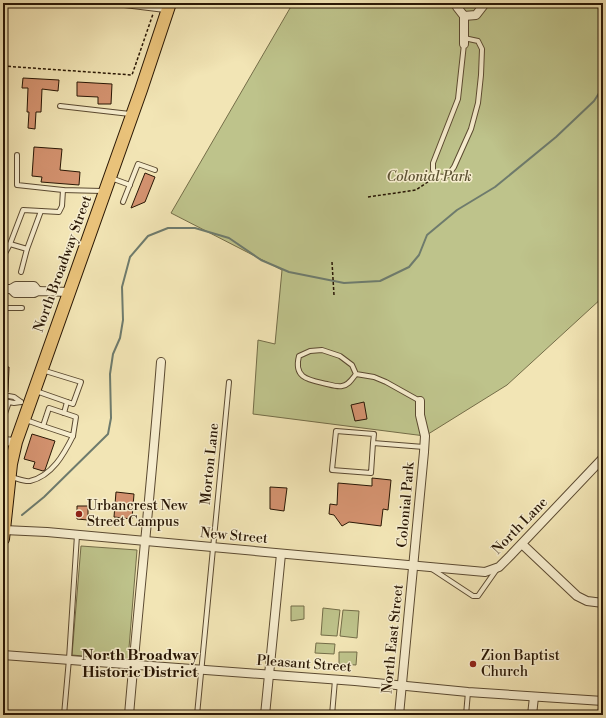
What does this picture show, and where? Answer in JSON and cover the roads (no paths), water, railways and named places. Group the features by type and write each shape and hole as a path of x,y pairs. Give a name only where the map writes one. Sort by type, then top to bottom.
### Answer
{"main road":[{"name":"North Broadway Street","path":"4,535 13,454 24,419 24,404 34,390 169,7"}],"street":[{"path":"458,3 457,7 464,16 464,41"},
{"path":"464,16 476,15 483,6 481,3"},
{"path":"7,289 16,286 34,286 38,290 69,292"},
{"path":"129,715 161,362"},
{"name":"Colonial Park","path":"414,565 424,447 424,436 420,415 420,401"},
{"path":"3,441 16,442"},
{"name":"North Lane","path":"414,565 485,572 499,567 603,458"},
{"name":"New Street","path":"4,535 47,532 414,565"},
{"path":"522,544 577,596 587,601 603,603"},
{"path":"265,715 281,554"},
{"name":"North East Street","path":"399,715 414,565"},
{"name":"Pleasant Street","path":"3,655 335,679 468,692 602,701"},
{"path":"532,715 534,697"}],"lane":[{"path":"108,3 155,9 169,7"},
{"path":"464,41 478,41 482,49 478,103 471,129 454,167 449,174 444,177 437,176 433,170 433,163 458,99 464,41"},
{"path":"60,106 132,114"},
{"path":"17,155 17,185 63,190 105,191"},
{"path":"123,202 138,164 155,170"},
{"path":"110,177 130,185"},
{"path":"3,257 10,244 23,210 59,212 62,206 63,190"},
{"path":"21,272 27,249 41,211"},
{"path":"10,244 27,249"},
{"path":"3,308 22,308"},
{"path":"322,350 340,356 352,365 356,374 350,383 341,387 306,380 299,372 297,364 299,356 310,351 322,350"},
{"path":"34,390 73,404 81,382 41,370"},
{"path":"356,374 374,377 386,382 420,401"},
{"name":"Morton Lane","path":"197,715 230,382"},
{"path":"3,395 14,397 24,404"},
{"path":"3,419 9,402 24,404"},
{"path":"64,413 67,402"},
{"path":"10,477 29,481 49,472 65,452 73,436 76,417 49,408 43,426"},
{"path":"24,419 73,436"},
{"path":"336,431 374,434 373,443 371,473 332,470 336,431"},
{"path":"373,443 424,447"},
{"path":"64,715 77,535"},
{"path":"428,567 473,596 478,596 499,567"},
{"path":"332,715 335,679"},
{"path":"466,715 468,692"},
{"path":"600,715 602,701"}],"waterway":[{"path":"22,515 44,497 108,434 111,418 110,374 113,354 120,338 123,320 122,287 130,257 148,236 168,228 195,228 229,238 261,260 289,272 344,283 380,281 409,267 419,255 427,235 457,210 495,187 556,137 594,101 603,87"}],"place":[{"name":"Urbancrest New Street Campus","path":"79,514"},
{"name":"Zion Baptist Church","path":"473,664"}],"district":[{"name":"North Broadway Historic District","path":"140,664"}]}
